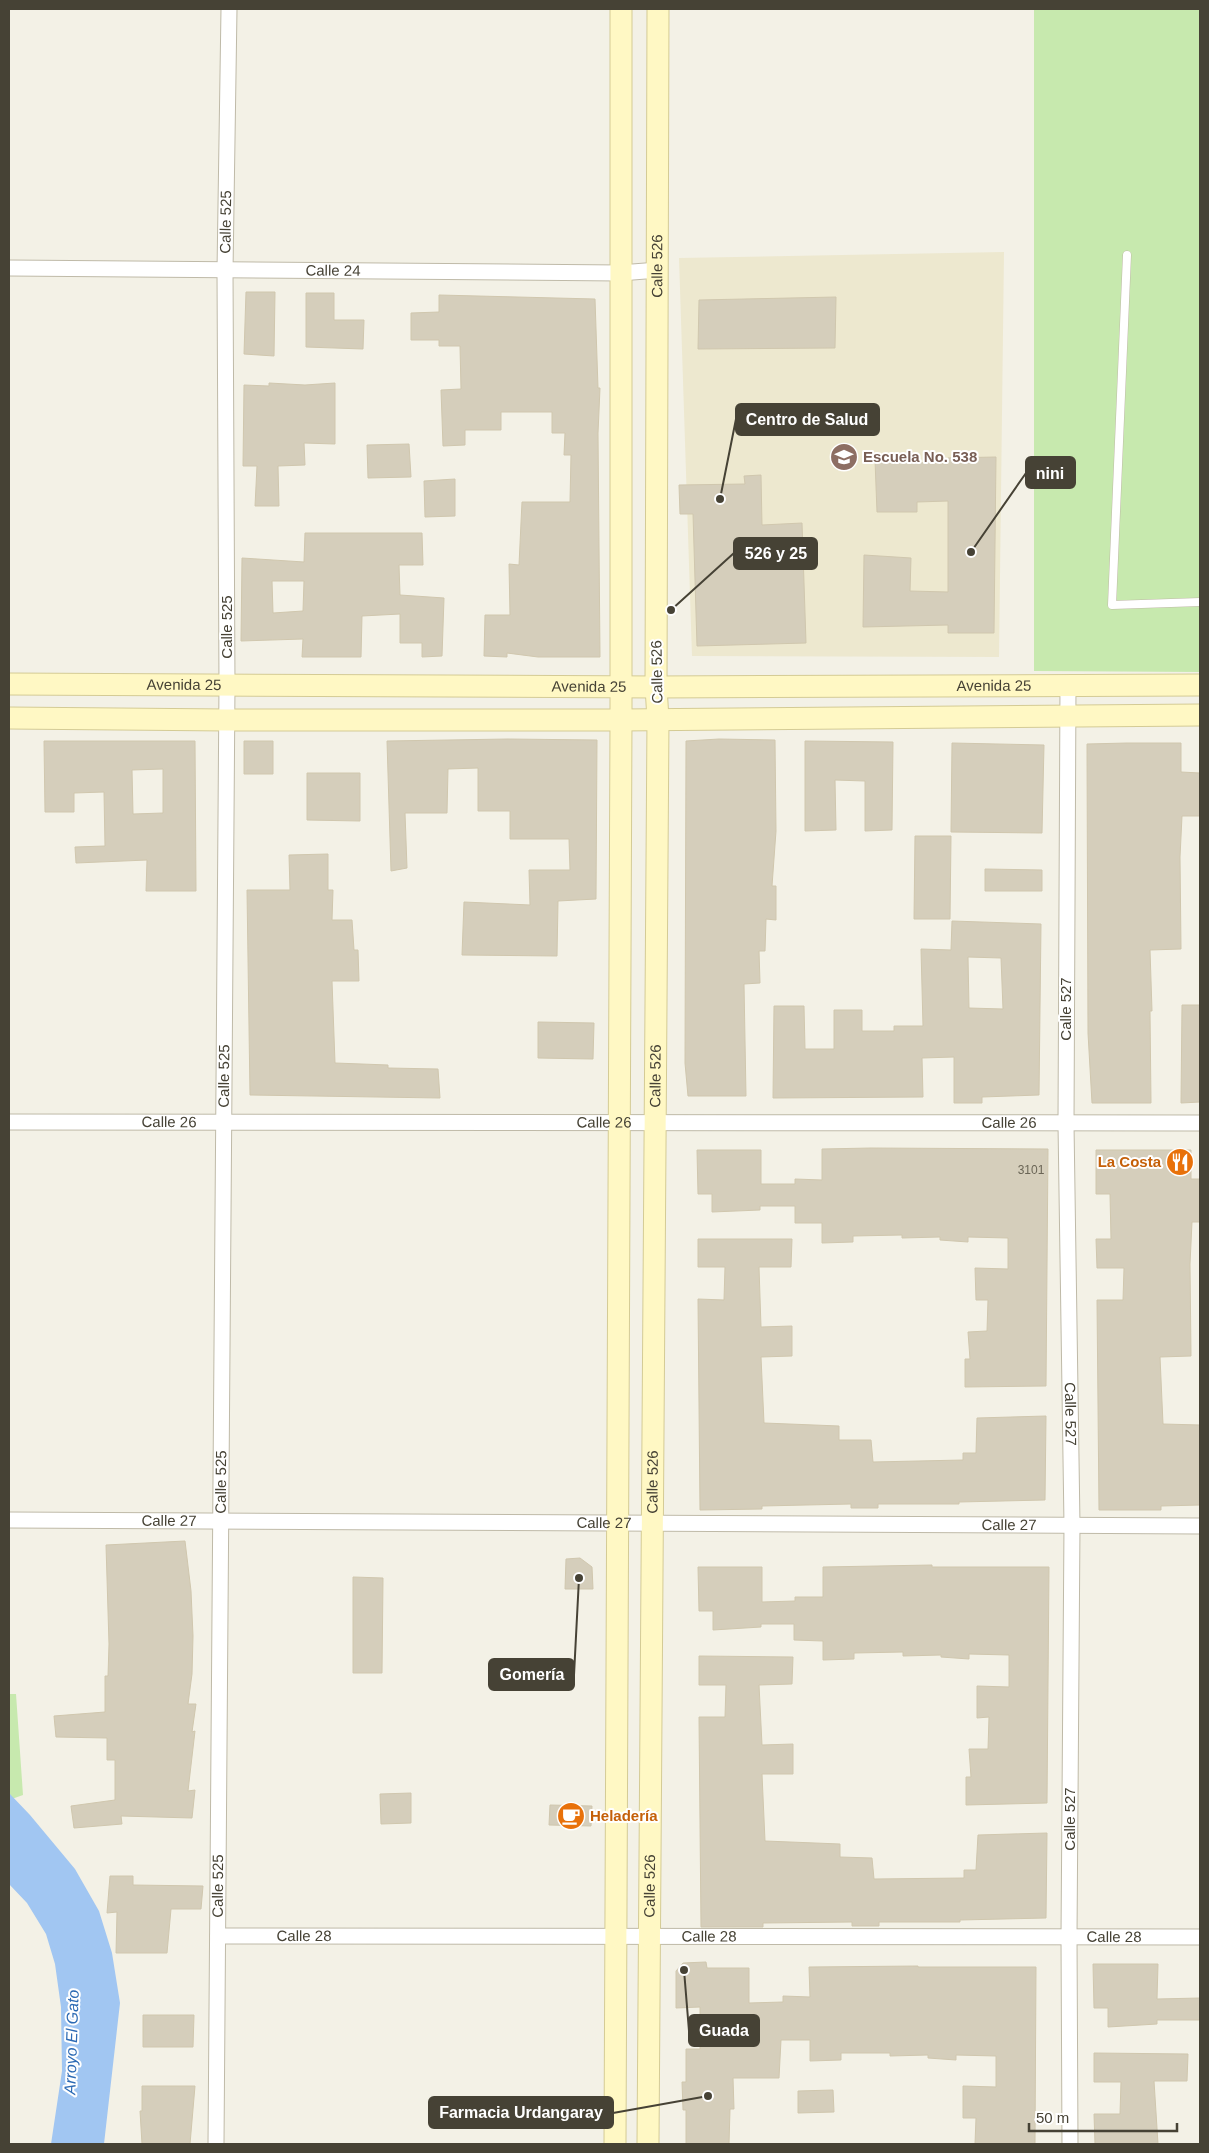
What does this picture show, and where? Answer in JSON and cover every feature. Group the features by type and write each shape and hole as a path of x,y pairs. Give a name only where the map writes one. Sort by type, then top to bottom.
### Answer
{"main road":[{"path":"615,2144 621,720 621,9"},
{"name":"Calle 526","path":"648,2144 658,719 656,687 658,9"},
{"name":"Avenida 25","path":"9,684 656,687 1200,685"},
{"name":"Avenida 25","path":"9,718 621,720 1200,715"}],"street":[{"name":"Calle 525","path":"216,2144 227,720 225,271 229,9"},
{"name":"Calle 24","path":"9,268 620,273 658,270"},
{"name":"Calle 527","path":"1068,684 1066,715 1066,1124 1072,1525 1069,1937 1070,2144"},
{"name":"Calle 26","path":"9,1122 1200,1123"},
{"name":"Calle 27","path":"9,1520 1200,1526"},
{"name":"Calle 28","path":"218,1936 1200,1937"}],"lane":[{"path":"1127,255 1112,605 1200,602"}],"shaded area":[{"name":"Escuela No. 538","path":"1004,252 999,657 692,656 679,258"}],"green space":[{"path":"1034,9 1200,9 1200,672 1034,671"},
{"path":"9,1694 16,1694 23,1795 9,1800"}],"water":[{"name":"Arroyo El Gato","path":"9,1793 75,1869 99,1911 112,1953 120,2003 104,2144 51,2144 62,2071 61,2007 55,1964 46,1934 27,1903 9,1884"}],"building":[{"path":"246,292 275,292 274,356 244,354"},
{"path":"306,293 334,293 334,320 364,320 363,349 306,347"},
{"path":"439,295 595,299 598,388 600,388 598,433 600,657 538,657 507,653 507,657 484,656 485,615 510,615 509,564 519,565 522,502 570,502 571,455 564,455 565,433 552,433 552,412 501,412 501,430 465,430 465,445 443,446 441,390 461,389 460,346 439,346 439,340 411,340 411,313 439,312"},
{"path":"836,297 835,348 698,349 699,300"},
{"path":"269,383 305,385 335,383 335,444 304,443 305,465 278,466 279,506 255,506 257,466 243,466 244,385 269,386"},
{"path":"409,444 411,477 368,478 367,445"},
{"path":"996,457 994,633 948,633 948,625 863,627 864,555 911,558 910,591 948,592 948,501 917,502 917,512 877,512 875,460 948,464 948,458"},
{"path":"761,475 762,525 802,523 806,643 697,646 693,514 680,514 679,485 745,484 744,476"},
{"path":"455,479 455,516 425,517 424,481"},
{"path":"305,533 422,533 423,565 399,565 400,595 444,598 442,656 422,657 422,643 400,643 400,614 362,616 361,657 302,657 303,639 241,641 242,558 304,562","holes":["272,581 304,581 303,611 273,613"]},
{"path":"719,739 775,740 776,831 772,886 776,886 776,920 766,919 765,951 759,951 760,983 744,984 746,1096 688,1096 685,1063 686,741"},
{"path":"597,740 596,899 558,901 557,956 462,955 464,902 530,905 529,870 570,870 569,839 510,839 510,811 478,811 478,768 448,769 447,813 405,813 407,868 391,871 387,741"},
{"path":"44,741 195,741 196,891 146,891 147,860 76,863 75,847 105,846 104,792 74,793 74,812 45,812","holes":["163,769 163,813 133,814 132,770"]},
{"path":"244,741 273,741 273,774 244,774"},
{"path":"805,741 893,742 892,830 865,831 865,781 835,780 836,830 805,831"},
{"path":"952,743 1044,745 1042,833 951,832"},
{"path":"1181,743 1181,772 1200,773 1200,816 1182,816 1180,857 1181,949 1150,950 1152,1011 1150,1011 1151,1103 1092,1103 1088,1033 1087,744"},
{"path":"307,773 360,773 360,821 307,820"},
{"path":"915,836 951,836 950,919 914,919"},
{"path":"328,854 328,890 333,890 332,920 352,920 354,950 358,950 359,981 332,981 335,1063 388,1065 388,1068 438,1069 440,1098 250,1095 247,890 290,890 289,855"},
{"path":"985,869 1042,870 1042,891 985,891"},
{"path":"952,921 1041,924 1039,1095 982,1097 982,1103 954,1103 954,1057 922,1058 923,1097 773,1098 774,1006 804,1006 805,1049 834,1049 834,1010 862,1010 862,1031 894,1031 894,1026 923,1026 921,949 951,950","holes":["968,957 1001,958 1003,1009 969,1008"]},
{"path":"1182,1005 1200,1005 1200,1102 1181,1103"},
{"path":"538,1022 594,1023 593,1059 538,1058"},
{"path":"822,1149 1048,1149 1046,1386 965,1387 965,1359 970,1359 968,1332 987,1331 988,1300 976,1300 975,1268 1008,1269 1008,1238 968,1237 968,1242 940,1240 940,1237 902,1238 902,1235 853,1236 853,1242 822,1243 822,1223 795,1223 795,1206 760,1206 760,1210 712,1212 712,1194 698,1194 697,1150 761,1150 761,1184 795,1184 795,1179 822,1180"},
{"path":"1096,1150 1191,1150 1191,1179 1200,1179 1200,1222 1192,1222 1190,1264 1191,1356 1160,1357 1163,1424 1200,1425 1200,1505 1161,1506 1161,1510 1099,1510 1097,1300 1123,1300 1124,1268 1097,1268 1096,1239 1111,1239 1110,1194 1096,1194"},
{"path":"698,1239 792,1239 791,1267 759,1267 761,1327 792,1326 792,1356 761,1357 764,1423 839,1426 839,1440 871,1440 873,1462 963,1460 963,1453 976,1453 977,1418 1046,1416 1045,1500 959,1502 959,1504 878,1504 878,1508 851,1508 851,1504 762,1506 762,1509 700,1510 698,1299 724,1300 725,1267 698,1267"},
{"path":"185,1541 191,1591 193,1636 192,1674 188,1704 196,1704 188,1791 195,1790 192,1818 121,1816 122,1824 74,1828 71,1806 115,1800 115,1760 107,1760 107,1738 56,1737 54,1716 105,1712 105,1676 108,1676 109,1644 106,1545"},
{"path":"580,1558 592,1567 593,1589 565,1589 566,1559"},
{"path":"932,1565 932,1567 1049,1567 1047,1803 966,1805 966,1777 971,1777 969,1749 988,1749 989,1717 977,1718 977,1686 1009,1687 1009,1655 969,1654 969,1659 941,1657 941,1655 903,1656 903,1652 854,1653 854,1659 823,1660 823,1641 794,1640 794,1624 761,1624 761,1627 713,1630 713,1611 699,1611 698,1567 762,1567 762,1602 795,1601 795,1597 823,1597 823,1567"},
{"path":"353,1577 383,1578 382,1673 353,1673"},
{"path":"699,1656 793,1657 792,1684 759,1685 762,1745 793,1744 793,1774 762,1774 765,1841 840,1844 840,1857 872,1858 874,1879 964,1878 964,1870 976,1870 978,1835 1047,1833 1046,1918 960,1920 960,1922 879,1922 879,1926 852,1926 852,1922 763,1923 763,1927 701,1927 699,1717 725,1717 726,1685 699,1685"},
{"path":"411,1793 411,1823 381,1824 380,1794"},
{"name":"Heladería","path":"550,1805 592,1806 591,1826 549,1825"},
{"path":"110,1876 133,1876 133,1885 203,1886 201,1909 171,1909 167,1953 116,1953 117,1912 107,1913"},
{"path":"706,1962 707,1968 749,1968 749,2003 783,2002 783,1996 810,1997 809,1967 1036,1967 1035,2144 975,2144 976,2118 963,2118 963,2086 996,2087 996,2056 956,2055 956,2060 928,2058 928,2055 890,2056 890,2053 841,2053 841,2060 810,2061 810,2040 781,2040 779,2078 733,2078 734,2109 730,2109 729,2144 686,2144 686,2110 683,2110 682,2082 686,2082 686,2049 700,2049 700,2007 676,2008 676,1971 683,1963"},
{"path":"1093,1964 1158,1964 1157,1999 1200,1998 1200,2020 1157,2020 1157,2024 1108,2027 1108,2008 1094,2008"},
{"path":"143,2015 194,2015 193,2047 143,2047"},
{"path":"1094,2053 1188,2054 1187,2081 1154,2081 1158,2144 1095,2144 1094,2114 1120,2114 1121,2082 1094,2082"},
{"path":"142,2086 195,2086 190,2144 142,2144 140,2111 142,2111"},
{"path":"833,2090 834,2112 798,2113 798,2091"}],"place":[{"name":"Escuela No. 538","path":"844,457"},
{"name":"Centro de Salud","path":"720,499"},
{"name":"nini","path":"971,552"},
{"name":"526 y 25","path":"671,610"},
{"name":"La Costa","path":"1180,1162"},
{"name":"Gomería","path":"579,1578"},
{"name":"Heladería","path":"571,1816"},
{"name":"Guada","path":"684,1970"},
{"name":"Farmacia Urdangaray","path":"708,2096"}]}
